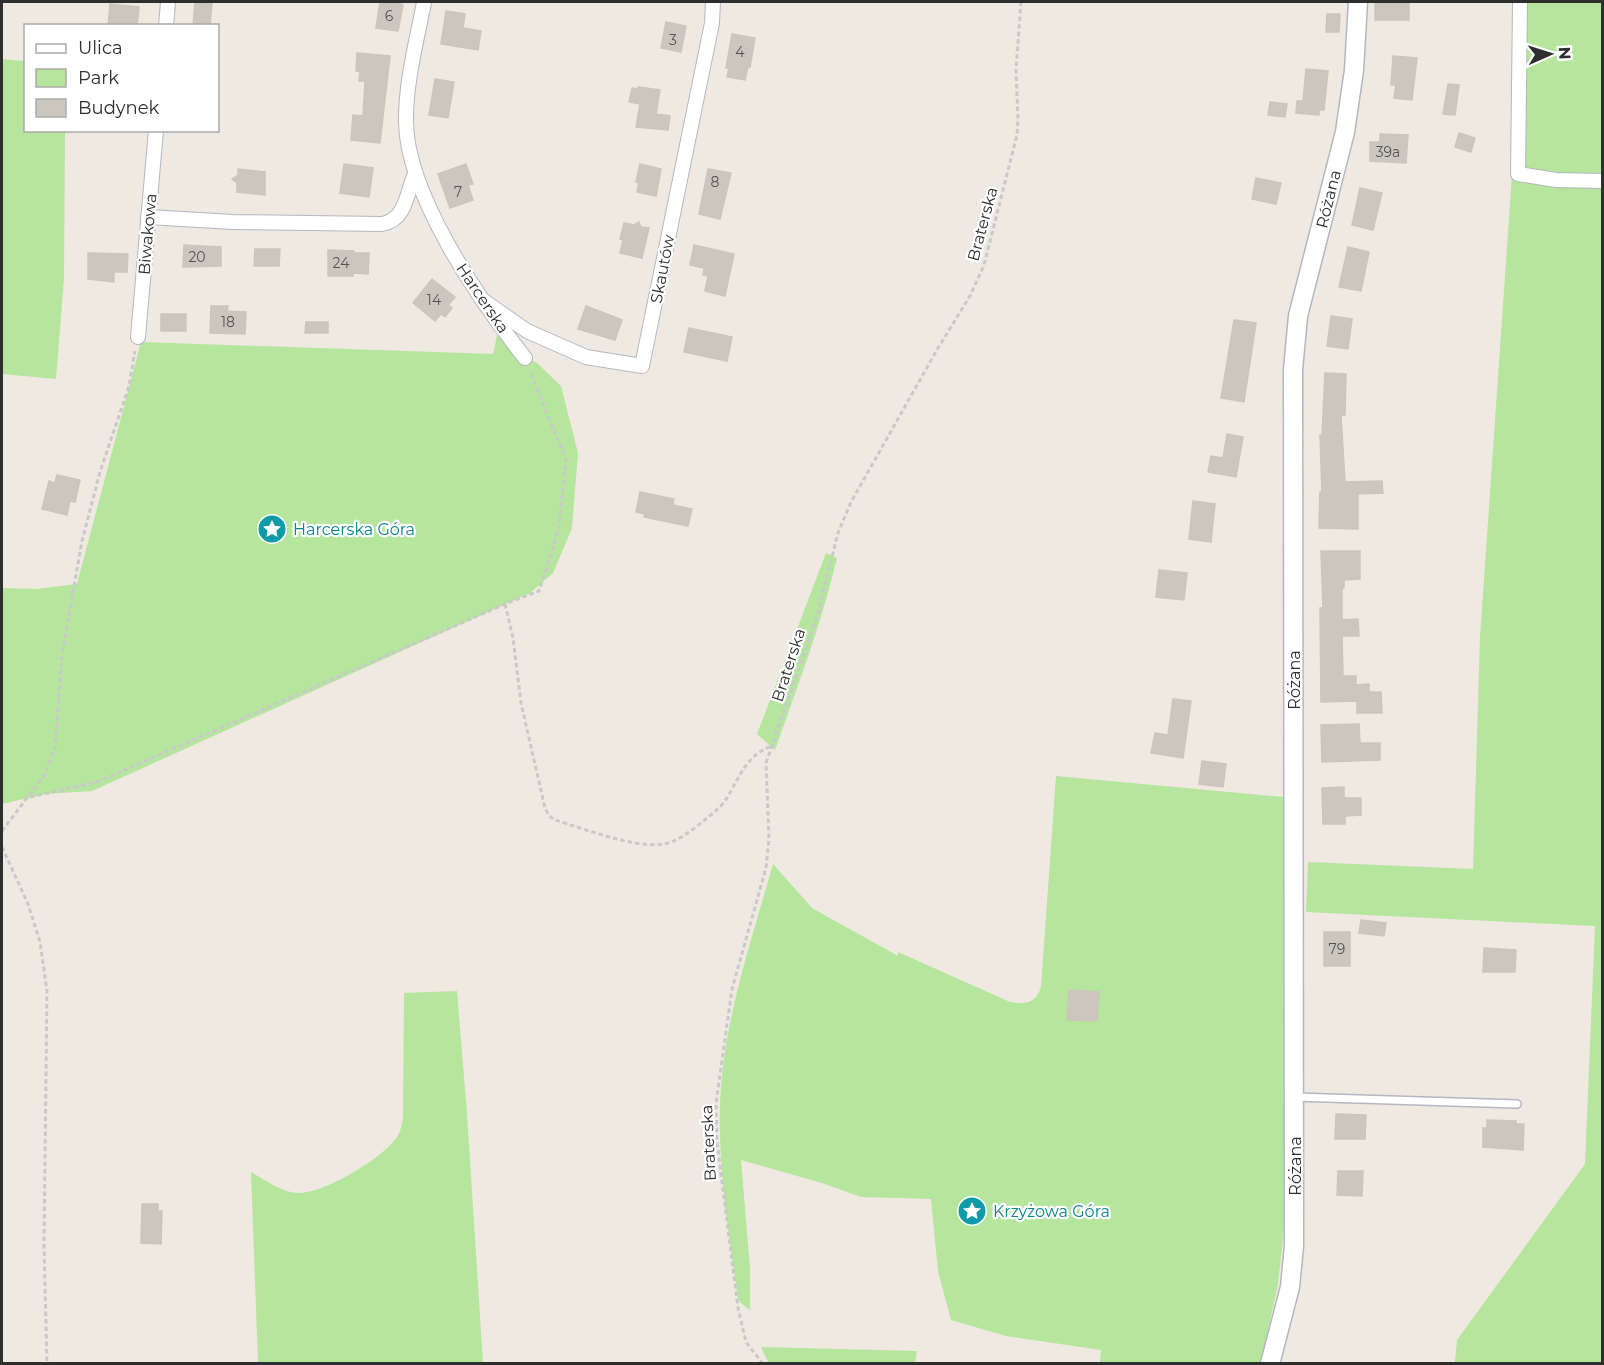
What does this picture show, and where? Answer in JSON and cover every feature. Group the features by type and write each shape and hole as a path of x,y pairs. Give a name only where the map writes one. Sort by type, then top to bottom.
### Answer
{"street":[{"path":"165,24 168,2"},
{"name":"Harcerska","path":"424,2 407,93 408,149 415,174 423,195 463,270 525,358"},
{"name":"Skautów","path":"484,301 527,331 586,357 642,366 712,24 713,2"},
{"name":"Różana","path":"1270,1364 1290,1287 1293,1264 1295,1097 1293,370 1298,315 1345,132 1354,70 1358,2"},
{"path":"1520,2 1518,174 1556,180 1602,181"},
{"name":"Biwakowa","path":"138,337 156,132"},
{"path":"148,217 233,222 389,223 400,214 415,174"}],"lane":[{"path":"1295,1097 1517,1104"}],"path":[{"name":"Braterska","path":"763,1364 746,1342 738,1308 717,1142 716,1103 732,989 766,868 769,839 766,763 818,613 838,533 851,502 970,296 984,265 1017,135 1016,70 1021,2"},
{"path":"2,831 30,797 45,774 55,748 59,720 62,655 82,542 100,472 129,386 138,337"},
{"path":"30,797 97,782 539,591 558,532 566,460 525,358"},
{"path":"505,604 513,638 521,703 545,808 549,816 555,820 645,844 672,842 691,831 725,802 749,760 761,750 772,746"},
{"path":"2,846 28,904 40,942 47,992 44,1246 47,1364"}],"green space":[{"path":"1524,2 1602,2 1602,1363 1455,1363 1457,1340 1585,1164 1595,926 1306,912 1308,862 1473,869 1480,637"},
{"path":"2,59 24,61 24,132 65,132 64,278 56,379 2,374"},
{"path":"495,328 505,345 537,363 561,386 578,453 572,528 553,573 530,593 92,791 45,794 2,804 2,588 36,589 77,584 141,342 493,354 497,336"},
{"path":"826,553 837,558 831,583 809,655 775,750 757,734"},
{"path":"1056,776 1284,797 1284,1228 1278,1284 1261,1363 1100,1363 1101,1350 1006,1336 951,1320 938,1271 931,1199 861,1197 822,1183 741,1160 750,1269 750,1310 738,1299 721,1153 722,1073 739,982 773,864 812,908 898,956 898,952 1010,1002 1029,1002 1036,997 1041,987"},
{"path":"457,991 483,1363 258,1363 251,1172 285,1190 297,1193 308,1192 349,1175 385,1150 397,1136 403,1117 404,993"},
{"path":"761,1347 917,1351 915,1363 769,1364"}],"building":[{"path":"195,2 212,2 210,24 193,24"},
{"path":"380,2 401,2 400,4 403,5 398,31 376,28"},
{"path":"1375,2 1409,2 1409,20 1375,20"},
{"path":"110,4 139,7 137,24 108,24"},
{"path":"446,11 465,14 463,28 481,31 478,50 441,44"},
{"path":"1327,14 1340,14 1339,32 1326,32"},
{"path":"666,22 686,26 681,52 661,48"},
{"path":"732,34 755,38 750,67 748,67 745,80 727,77 729,68 726,68"},
{"path":"357,53 390,56 380,143 351,140 353,115 363,116 365,81 359,81 360,72 356,71"},
{"path":"1393,56 1417,58 1412,100 1394,98 1396,85 1391,85"},
{"path":"1306,69 1328,71 1324,110 1319,110 1319,115 1296,113 1297,101 1303,101"},
{"path":"435,79 454,82 448,118 429,115"},
{"path":"1448,84 1459,85 1455,115 1443,114"},
{"path":"638,87 660,90 656,114 670,116 668,130 636,127 640,104 629,102 632,88 638,89"},
{"path":"1270,102 1287,104 1285,117 1268,115"},
{"path":"1459,133 1475,138 1471,152 1455,147"},
{"path":"1380,134 1408,135 1406,163 1370,161 1370,142 1380,142"},
{"path":"344,164 373,168 369,197 340,193"},
{"path":"466,164 473,184 468,185 473,200 450,208 438,174"},
{"path":"640,164 661,169 656,196 637,192 639,183 636,182"},
{"path":"238,169 265,172 265,195 237,192 237,183 232,179 238,175"},
{"path":"708,169 731,173 720,219 699,214"},
{"path":"1256,178 1281,183 1276,204 1252,199"},
{"path":"1360,188 1382,193 1373,230 1352,225"},
{"path":"639,222 641,227 649,228 642,258 620,253 623,240 620,239 624,223 634,225"},
{"path":"184,245 221,247 221,266 183,267"},
{"path":"694,245 734,254 725,296 705,291 708,276 703,275 704,268 690,265"},
{"path":"1348,247 1369,252 1361,291 1339,287"},
{"path":"255,249 280,249 279,266 254,266"},
{"path":"328,250 369,253 368,274 328,276"},
{"path":"88,253 128,254 127,272 114,272 114,282 88,279"},
{"path":"432,279 455,297 448,305 452,308 445,317 441,314 435,321 413,303"},
{"path":"211,306 228,306 227,311 246,312 245,334 210,333"},
{"path":"586,306 622,320 615,340 578,329"},
{"path":"161,314 186,314 186,331 161,331"},
{"path":"1331,316 1352,319 1348,349 1327,346"},
{"path":"1234,320 1256,323 1244,402 1221,398"},
{"path":"306,322 328,322 328,333 305,333"},
{"path":"689,328 732,337 727,361 684,352"},
{"path":"1325,373 1346,374 1345,415 1341,415 1345,482 1382,481 1383,493 1358,494 1358,529 1319,528 1320,492 1322,492 1320,435 1322,435"},
{"path":"1227,434 1243,437 1236,477 1208,472 1211,456 1223,458"},
{"path":"57,475 80,480 75,502 70,501 67,515 42,509 49,481 55,483"},
{"path":"640,492 674,499 673,505 692,509 688,526 644,517 645,514 636,512"},
{"path":"1193,501 1215,504 1211,542 1189,539"},
{"path":"1321,551 1360,551 1360,579 1344,580 1344,588 1342,588 1342,620 1358,619 1359,636 1342,636 1343,676 1356,676 1356,685 1369,684 1369,692 1381,692 1382,713 1357,713 1357,701 1321,702 1320,608 1323,608"},
{"path":"1159,570 1187,573 1184,600 1156,597"},
{"path":"1173,699 1191,701 1183,758 1151,753 1155,733 1168,735"},
{"path":"1359,724 1360,743 1380,743 1380,760 1322,762 1321,725"},
{"path":"1202,761 1226,764 1223,787 1199,784"},
{"path":"1344,787 1344,798 1361,798 1361,815 1345,816 1345,824 1323,824 1322,788"},
{"path":"1361,920 1386,923 1384,936 1359,933"},
{"path":"1324,932 1350,932 1350,966 1324,966"},
{"path":"1484,948 1516,950 1515,972 1483,972"},
{"path":"1069,990 1099,992 1097,1021 1067,1020"},
{"path":"1336,1114 1366,1115 1365,1139 1335,1139"},
{"path":"1487,1120 1516,1121 1516,1124 1524,1124 1523,1150 1483,1147 1483,1128 1487,1128"},
{"path":"1338,1171 1363,1171 1362,1196 1337,1195"},
{"path":"142,1204 158,1204 158,1211 162,1211 161,1244 141,1243"}],"place":[{"name":"Harcerska Góra","path":"272,529"},
{"name":"Krzyżowa Góra","path":"972,1211"}]}
